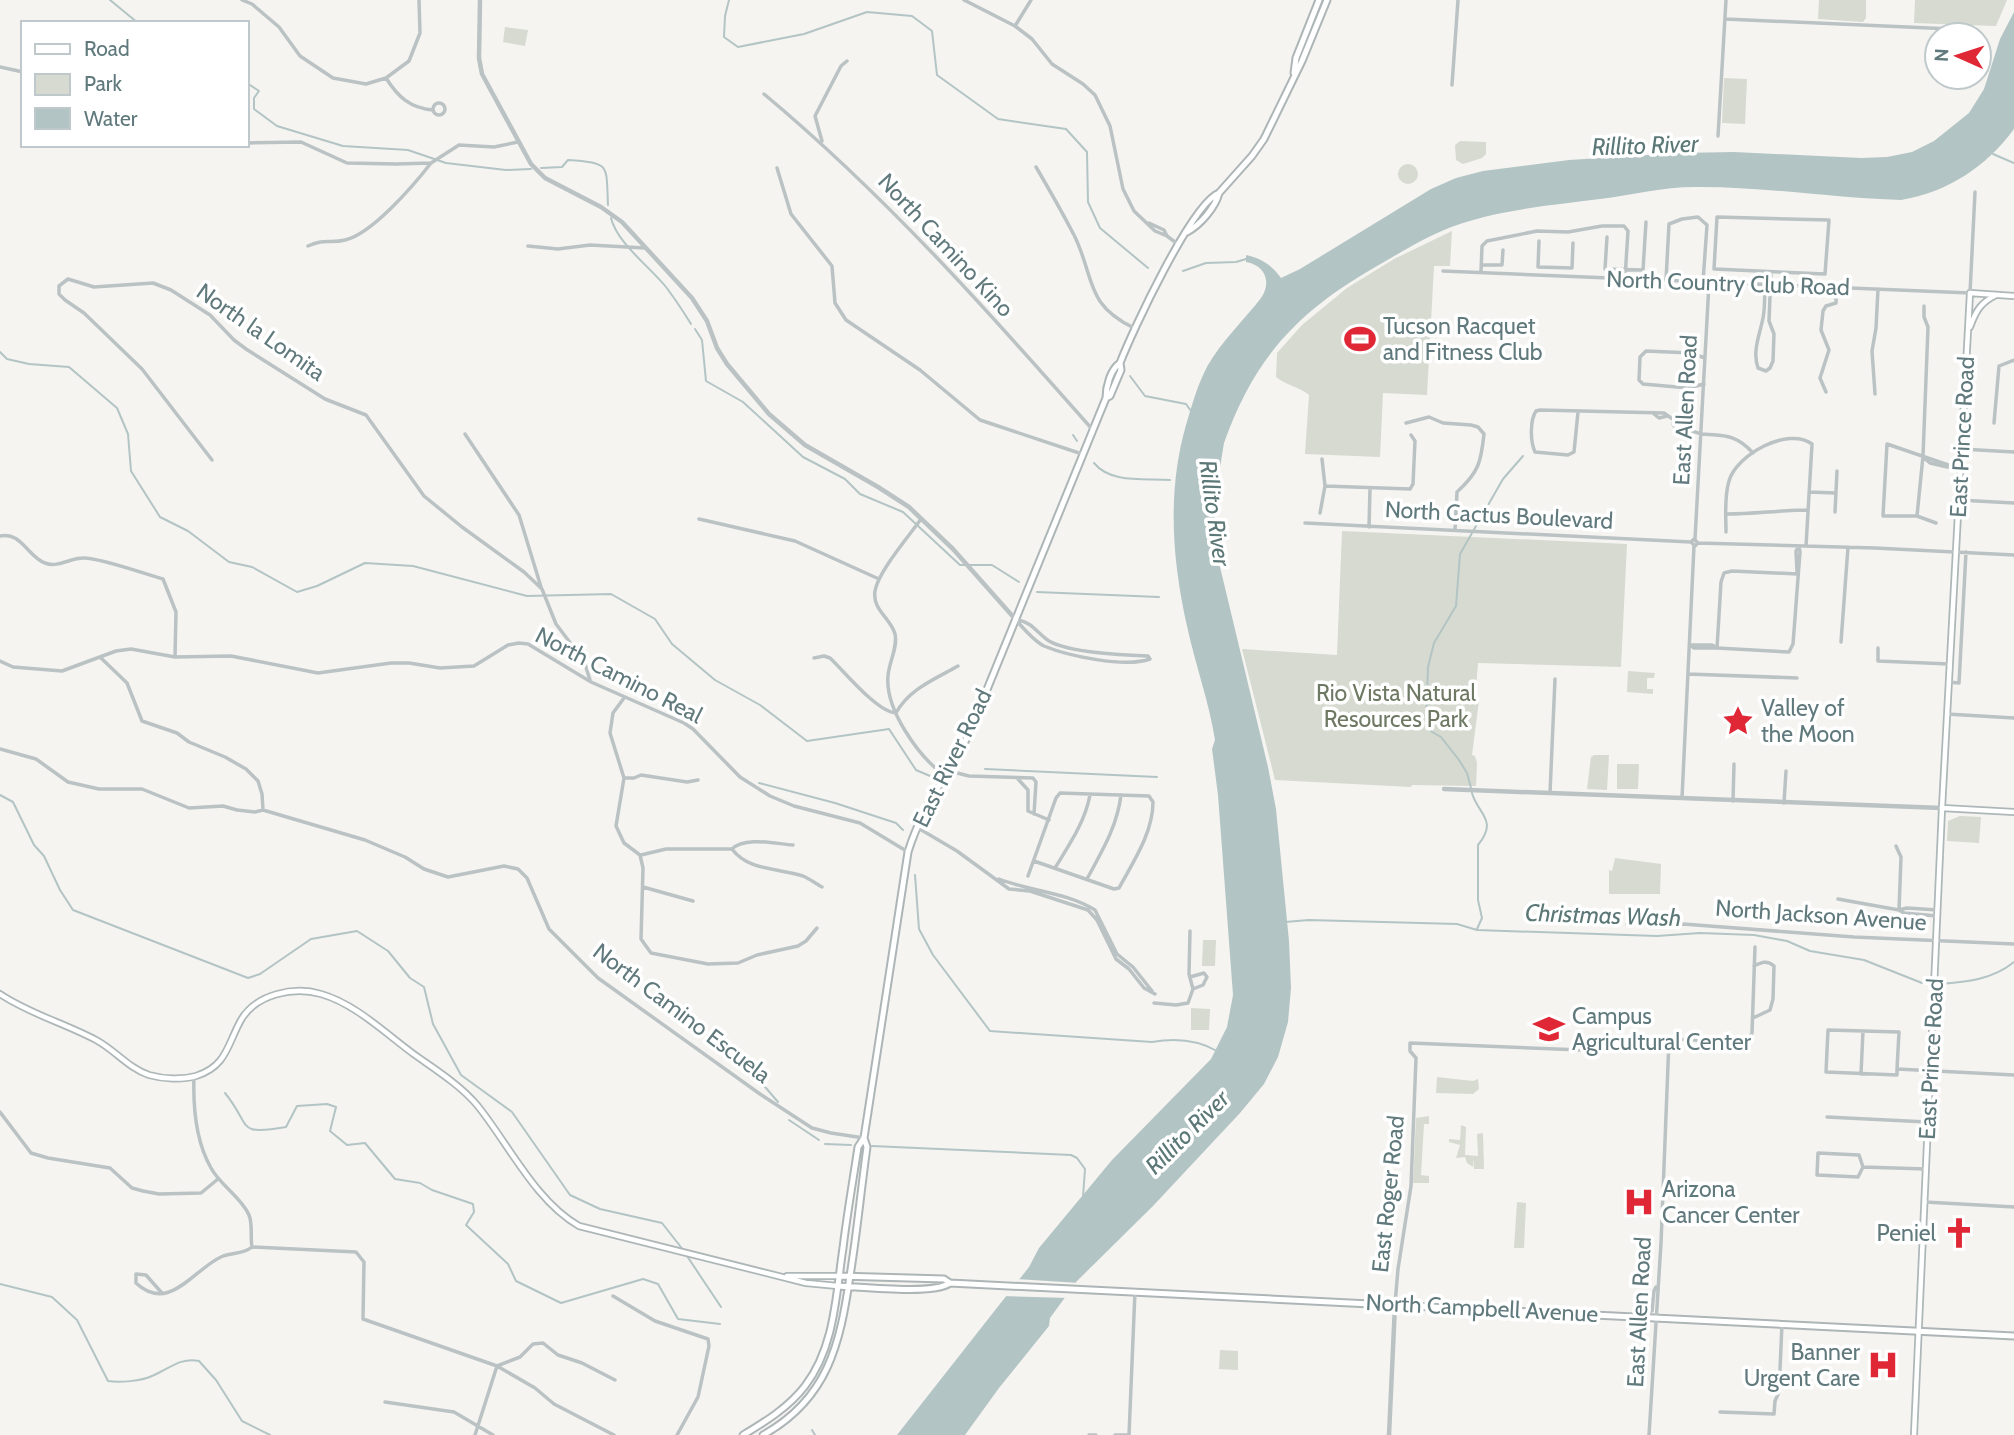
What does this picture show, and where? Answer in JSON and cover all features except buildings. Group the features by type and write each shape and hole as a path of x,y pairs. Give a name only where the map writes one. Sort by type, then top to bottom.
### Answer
{"main road":[{"name":"East River Road","path":"1293,77 1296,58 1319,0"},
{"name":"East River Road","path":"743,1435 774,1416 806,1385 826,1347 859,1147 864,1138 908,852 916,827 968,736 1092,429 1121,370 1119,363 1134,328 1179,245 1264,139 1302,61 1327,0"},
{"name":"North Country Club Road","path":"1970,293 2014,296"},
{"name":"East Prince Road","path":"1914,1435 1948,682 1970,293"},
{"path":"1968,331 1982,301 1996,295"},
{"path":"1942,808 2014,812"},
{"name":"North Campbell Avenue","path":"194,1077 207,1071 224,1057 247,1012 268,997 291,991 321,994 354,1009 466,1093 561,1215 579,1226 644,1240 687,1254 806,1283 913,1289 943,1288 950,1283"},
{"path":"1,997 99,1042 142,1072 159,1077 194,1077"},
{"name":"East River Road","path":"763,1435 801,1405 825,1374 839,1340 849,1286 867,1147 864,1138"},
{"name":"North Campbell Avenue","path":"783,1276 944,1279 950,1283 1002,1286 2014,1336"}],"street":[{"path":"242,0 252,4 279,27 300,56 333,78 366,84 386,78 409,61 420,33 419,0"},
{"path":"480,0 479,58 482,74 531,163 545,178 612,214 645,248 692,298 707,321 717,348 727,364 769,414 805,445 890,494 921,519 953,549 1016,620 1041,645 1106,662 1138,663 1150,659 1147,656 1099,654 1051,642 1026,621 1016,620"},
{"path":"964,0 1015,26 1032,39 1052,64 1095,95 1110,126 1123,189 1134,211 1149,223 1164,230 1167,236 1179,245"},
{"path":"1015,26 1031,0"},
{"path":"1452,85 1458,0"},
{"path":"1718,136 1726,0"},
{"path":"1725,19 1923,28"},
{"path":"822,143 815,116 841,66 847,61"},
{"path":"0,67 21,72"},
{"path":"386,78 394,91 407,103 433,110"},
{"name":"North Camino Kino","path":"764,94 822,143 906,223 1092,429"},
{"path":"248,143 301,142 347,163 432,163"},
{"path":"308,246 320,240 345,240 363,231 395,204 432,163 458,145 494,147 518,142"},
{"path":"1036,167 1075,237 1094,294 1103,308 1115,319 1134,328"},
{"path":"777,168 791,214 832,266 835,303 846,320 920,370 980,420 1082,454"},
{"name":"East Prince Road","path":"1970,293 1975,192"},
{"path":"1666,280 1669,224 1698,217 1707,225 1703,282"},
{"path":"1717,217 1829,220 1825,274 1765,272 1714,269 1717,217"},
{"path":"1607,237 1605,270 1643,270 1646,222"},
{"path":"1481,272 1482,246 1487,241 1540,230 1568,232 1624,226 1628,231 1625,278"},
{"path":"1539,241 1538,267 1572,268 1573,243"},
{"path":"528,246 558,249 590,245 645,248"},
{"path":"1481,265 1502,265 1503,250"},
{"path":"1552,275 1553,267"},
{"name":"North Country Club Road","path":"1443,271 1970,293"},
{"path":"1765,272 1763,318 1758,332 1756,362 1758,368 1766,371 1773,361 1774,334 1769,321 1771,272"},
{"name":"North la Lomita","path":"212,460 142,369 84,313 65,300 59,286 68,279 94,288 153,283 171,290 210,314 246,349 325,399 366,415 424,496 524,572 542,589 556,624 584,661 591,682"},
{"name":"East Allen Road","path":"1682,798 1709,282"},
{"path":"1826,392 1820,377 1829,350 1821,330 1823,311 1826,306 1836,303 1836,288"},
{"path":"1875,394 1872,351 1878,289"},
{"path":"1917,516 1923,456 1928,327 1924,306"},
{"path":"1704,384 1688,388 1643,384 1639,380 1640,357 1646,351 1690,353 1705,358"},
{"path":"1994,424 1999,366 2014,360"},
{"path":"1578,412 1574,452 1567,455 1535,452 1532,445 1534,414 1540,410 1654,415 1664,413 1674,420 1682,419 1684,427 1691,432 1734,437 1752,453"},
{"path":"1406,423 1429,417 1443,423 1470,424 1484,433 1480,465 1457,492 1455,530"},
{"path":"1674,420 1676,429 1681,430 1684,427"},
{"path":"465,434 519,515 542,589"},
{"path":"1325,486 1410,489 1413,484 1415,441 1411,435"},
{"path":"1726,532 1729,480 1733,472 1752,453 1774,441 1805,440 1812,444 1805,546"},
{"path":"1936,523 1917,516 1883,516 1887,444 1923,456 1930,463 1950,470 1960,469"},
{"path":"1961,449 2014,452"},
{"path":"1320,513 1326,474 1322,459"},
{"path":"1835,512 1837,471"},
{"path":"1368,527 1370,489"},
{"path":"1809,492 1836,493"},
{"path":"1958,500 2014,503"},
{"path":"1727,514 1808,510"},
{"path":"699,519 795,541 879,579"},
{"path":"921,519 879,579 874,594 875,602 896,636 888,679 896,713 922,756 947,774 1033,778 1034,814"},
{"name":"North Cactus Boulevard","path":"1305,523 1694,543 2014,555"},
{"path":"0,536 7,534 16,539 46,564 83,557 163,579 176,612 175,657"},
{"path":"1690,645 1694,648 1789,652 1793,644 1799,546"},
{"path":"1841,642 1847,547"},
{"name":"East Prince Road","path":"1948,682 1959,683 1966,552"},
{"path":"1717,648 1721,582 1724,573 1797,573"},
{"name":"North Camino Real","path":"0,661 13,667 62,671 125,649 175,657 231,656 318,673 391,663 454,668 474,666 508,645 528,644 591,682 694,729 740,777 770,796 794,806 860,823 908,852"},
{"path":"1878,648 1878,660 1949,664"},
{"path":"101,658 127,683 142,721 177,733 246,769 258,781 263,810"},
{"path":"814,658 830,658 871,698 891,713 896,713"},
{"path":"896,713 902,702 914,691 958,666"},
{"path":"1688,674 1797,678"},
{"path":"1550,793 1555,679"},
{"path":"624,698 613,713 610,733 624,778 616,826 624,843 640,856 643,868 641,939 651,953 708,964 738,963 757,955 787,950 806,941 817,928"},
{"path":"1947,714 2014,718"},
{"name":"North Camino Escuela","path":"0,749 36,759 68,782 99,789 142,789 189,808 223,806 237,810 263,810 365,840 405,857 424,869 449,877 501,866 517,869 527,878 549,929 598,978 812,1128 864,1138"},
{"path":"1732,801 1734,764"},
{"path":"1784,803 1786,771"},
{"path":"624,778 641,775 687,782 698,780"},
{"path":"1017,777 1028,790 1028,811 1049,820"},
{"path":"1444,789 1942,808"},
{"path":"1028,876 1060,793 1149,796 1153,802 1153,813 1141,847 1119,888 1114,889 1034,861"},
{"path":"1055,868 1077,831 1090,794"},
{"path":"1087,879 1112,834 1119,814 1121,795"},
{"path":"916,827 935,836 1009,888 1030,891 1088,910 1097,920 1116,959 1129,969 1144,988 1155,994 1133,967 1117,954 1095,910 1039,889 997,879"},
{"path":"640,856 666,849 732,849 737,844 748,842 793,845"},
{"path":"1896,846 1901,857 1899,910"},
{"path":"732,849 739,858 758,866 804,877 822,887"},
{"path":"643,887 693,901"},
{"path":"1838,899 1904,913 1937,913"},
{"name":"North Jackson Avenue","path":"1626,924 1684,924 1854,937 2014,944"},
{"path":"1154,1003 1188,1003 1193,989 1190,977 1190,931"},
{"path":"1670,1039 1749,1040 1753,1018 1755,947"},
{"path":"1753,1018 1770,1010 1774,966 1770,962 1763,962 1754,966"},
{"path":"1190,977 1206,975 1205,982 1193,989"},
{"path":"1828,1030 1863,1031 1899,1032 1897,1075 1826,1072 1828,1030"},
{"path":"1861,1074 1863,1031"},
{"name":"East Allen Road","path":"1649,1435 1670,1039"},
{"name":"East Roger Road","path":"1390,1435 1395,1304 1411,1186 1416,1058 1410,1051 1410,1043 1607,1051 1670,1039"},
{"path":"1897,1069 2014,1074"},
{"path":"194,1077 194,1101 200,1139 207,1160 218,1179 250,1216 252,1247"},
{"path":"0,1112 31,1153 110,1168 132,1188 159,1194 201,1193 218,1179"},
{"path":"1827,1117 1927,1122"},
{"path":"1818,1153 1859,1156 1863,1167 1858,1177 1817,1175 1818,1153"},
{"path":"1863,1167 1926,1169"},
{"path":"1924,1202 2014,1206"},
{"path":"161,1292 146,1275 136,1275 138,1286 153,1293 174,1291 220,1257 244,1253 252,1247 356,1252 365,1262 363,1319 497,1366 535,1388 554,1404 614,1435"},
{"path":"1642,1316 1652,1311 1657,1285"},
{"path":"1115,1435 1129,1435 1135,1292"},
{"path":"613,1296 655,1321 708,1339 709,1346 698,1397 677,1435"},
{"path":"1720,1412 1774,1414 1779,1392 1782,1324"},
{"path":"497,1366 520,1357 538,1342 615,1380"},
{"path":"475,1435 497,1366"},
{"path":"384,1402 454,1412 493,1435"},
{"path":"1088,1435 1096,1435"}],"green space":[{"path":"1819,0 1866,0 1866,18 1863,22 1818,19"},
{"path":"1915,0 2007,0 1996,26 1993,26 1993,21 1914,23"},
{"path":"505,27 528,30 525,46 503,42"},
{"path":"1724,78 1747,79 1745,124 1722,123"},
{"path":"1460,141 1486,142 1486,154 1463,164 1456,160 1455,145"},
{"path":"1408,164 1415,167 1418,174 1415,181 1408,184 1401,181 1398,174 1401,167"},
{"name":"Tucson Racquet and Fitness Club","path":"1452,231 1450,266 1434,266 1427,395 1383,393 1380,457 1305,454 1309,395 1276,377 1277,353 1302,325 1347,288 1394,259"},
{"name":"Rio Vista Natural Resources Park","path":"1342,531 1627,544 1621,667 1478,663 1475,701 1479,701 1472,755 1477,763 1476,786 1411,787 1275,780 1242,649 1337,655"},
{"path":"1628,671 1655,673 1654,678 1647,678 1647,689 1653,689 1653,694 1627,692"},
{"path":"1609,755 1607,790 1587,789 1591,757"},
{"path":"1617,764 1639,764 1638,789 1617,789"},
{"path":"1960,816 1981,817 1979,843 1947,841 1948,821"},
{"path":"1615,858 1661,864 1660,894 1609,894 1609,870 1612,871"},
{"path":"1203,940 1216,940 1215,966 1202,966"},
{"path":"1191,1008 1210,1009 1209,1030 1191,1030"},
{"path":"1437,1077 1473,1081 1478,1079 1479,1089 1473,1094 1436,1093"},
{"path":"1429,1116 1429,1124 1424,1124 1421,1175 1429,1176 1429,1183 1413,1183 1416,1118"},
{"path":"1461,1125 1466,1127 1465,1155 1478,1156 1477,1134 1483,1133 1484,1169 1474,1169 1474,1159 1473,1167 1467,1163 1465,1157 1456,1158 1460,1145 1449,1142 1449,1139 1460,1140"},
{"path":"1517,1202 1526,1203 1524,1248 1514,1248"},
{"path":"1220,1350 1238,1351 1238,1370 1219,1369"}],"water":[{"name":"Rillito River","path":"2014,12 2014,129 1978,166 1965,176 1935,191 1901,200 1750,189 1675,188 1529,208 1477,219 1430,236 1355,279 1306,316 1267,358 1251,383 1224,443 1214,504 1215,546 1276,809 1291,988 1288,1022 1278,1057 1264,1084 1240,1113 1153,1206 1077,1281 1050,1318 1049,1326 965,1435 897,1435 1029,1267 1039,1248 1112,1160 1211,1059 1227,1027 1233,995 1212,749 1215,740 1182,601 1175,550 1174,500 1180,450 1201,379 1220,348 1261,298 1266,286 1262,270 1246,262 1246,255 1266,263 1281,278 1431,189 1456,178 1483,171 1569,160 1679,153 1734,152 1861,158 1912,152 1934,141 1969,113 1983,91 1993,91 1993,61 2000,39"}],"pier":[{"path":"1016,1279 1080,1283 1069,1298 1002,1296"}],"waterway":[{"path":"110,0 136,21"},
{"path":"729,0 724,37 738,47 804,34 867,12 912,16 932,31 937,75 998,119 1066,129 1087,152 1088,202 1100,228 1148,268"},
{"path":"248,84 259,91 254,98 254,109 277,126 343,146 408,150 446,163 506,170 531,169"},
{"path":"1993,154 2014,163"},
{"path":"541,168 562,167 568,160 599,165 606,174 608,205"},
{"path":"611,218 620,237 666,287 691,324"},
{"path":"1183,271 1206,263 1246,259"},
{"path":"695,329 702,340 706,381 743,402 803,457 845,479 860,494 903,512 960,565 992,565 1019,582"},
{"path":"0,352 7,359 29,364 69,367 117,408 128,434 131,471 160,517 188,531 229,562 252,567 297,592 317,586 365,563 413,566 527,596 611,594 655,619 672,644 715,680 760,705 807,741 889,729 916,770 930,776"},
{"path":"1130,376 1145,396 1186,404 1191,411"},
{"path":"1073,435 1077,441"},
{"path":"1471,788 1467,773 1459,760 1426,722 1428,667 1434,643 1456,606 1460,554 1503,479 1523,456"},
{"path":"1094,463 1101,470 1119,477 1170,480"},
{"path":"1037,592 1159,597"},
{"path":"985,769 1157,777"},
{"path":"759,783 835,803 896,823 903,830"},
{"path":"1472,793 1487,823 1487,829 1478,845 1478,900 1482,918 1477,929"},
{"path":"0,795 13,802 34,845 44,856 73,910 248,978 260,974 311,939 357,931 388,951 410,978 424,987 433,1024 461,1075 512,1112 570,1195 600,1209 662,1223 684,1251"},
{"path":"915,875 919,929 933,955 990,1031 1152,1042 1186,1041 1217,1051"},
{"name":"Christmas Wash","path":"1285,922 1309,920 1457,924 1477,930 1657,936 1700,933 1754,935 1787,941 1810,951 1864,960 1922,983"},
{"name":"Christmas Wash","path":"1939,984 1988,976 2014,962"},
{"path":"732,1063 738,1067"},
{"path":"743,1071 766,1088 778,1102"},
{"path":"225,1093 246,1126 251,1129 286,1127 297,1106 327,1104 336,1107 330,1131 347,1145 365,1143 395,1179 420,1183 473,1204 474,1212 466,1225 508,1264 516,1281 561,1303 643,1279 658,1284 678,1319 720,1324"},
{"path":"789,1120 819,1140"},
{"path":"825,1144 851,1145"},
{"path":"872,1146 1071,1155 1077,1158 1085,1169 1083,1197"},
{"path":"687,1256 721,1307"},
{"path":"0,1284 52,1297 77,1320 108,1381 142,1379 180,1362 199,1361 216,1380 242,1421 270,1435"},
{"path":"812,1430 815,1435"}],"place":[{"name":"Tucson Racquet and Fitness Club","path":"1360,339"},
{"name":"Valley of the Moon","path":"1738,721"},
{"name":"Campus Agricultural Center","path":"1549,1029"},
{"name":"Arizona Cancer Center","path":"1639,1202"},
{"name":"Peniel","path":"1959,1233"},
{"name":"Banner Urgent Care","path":"1883,1365"}]}
